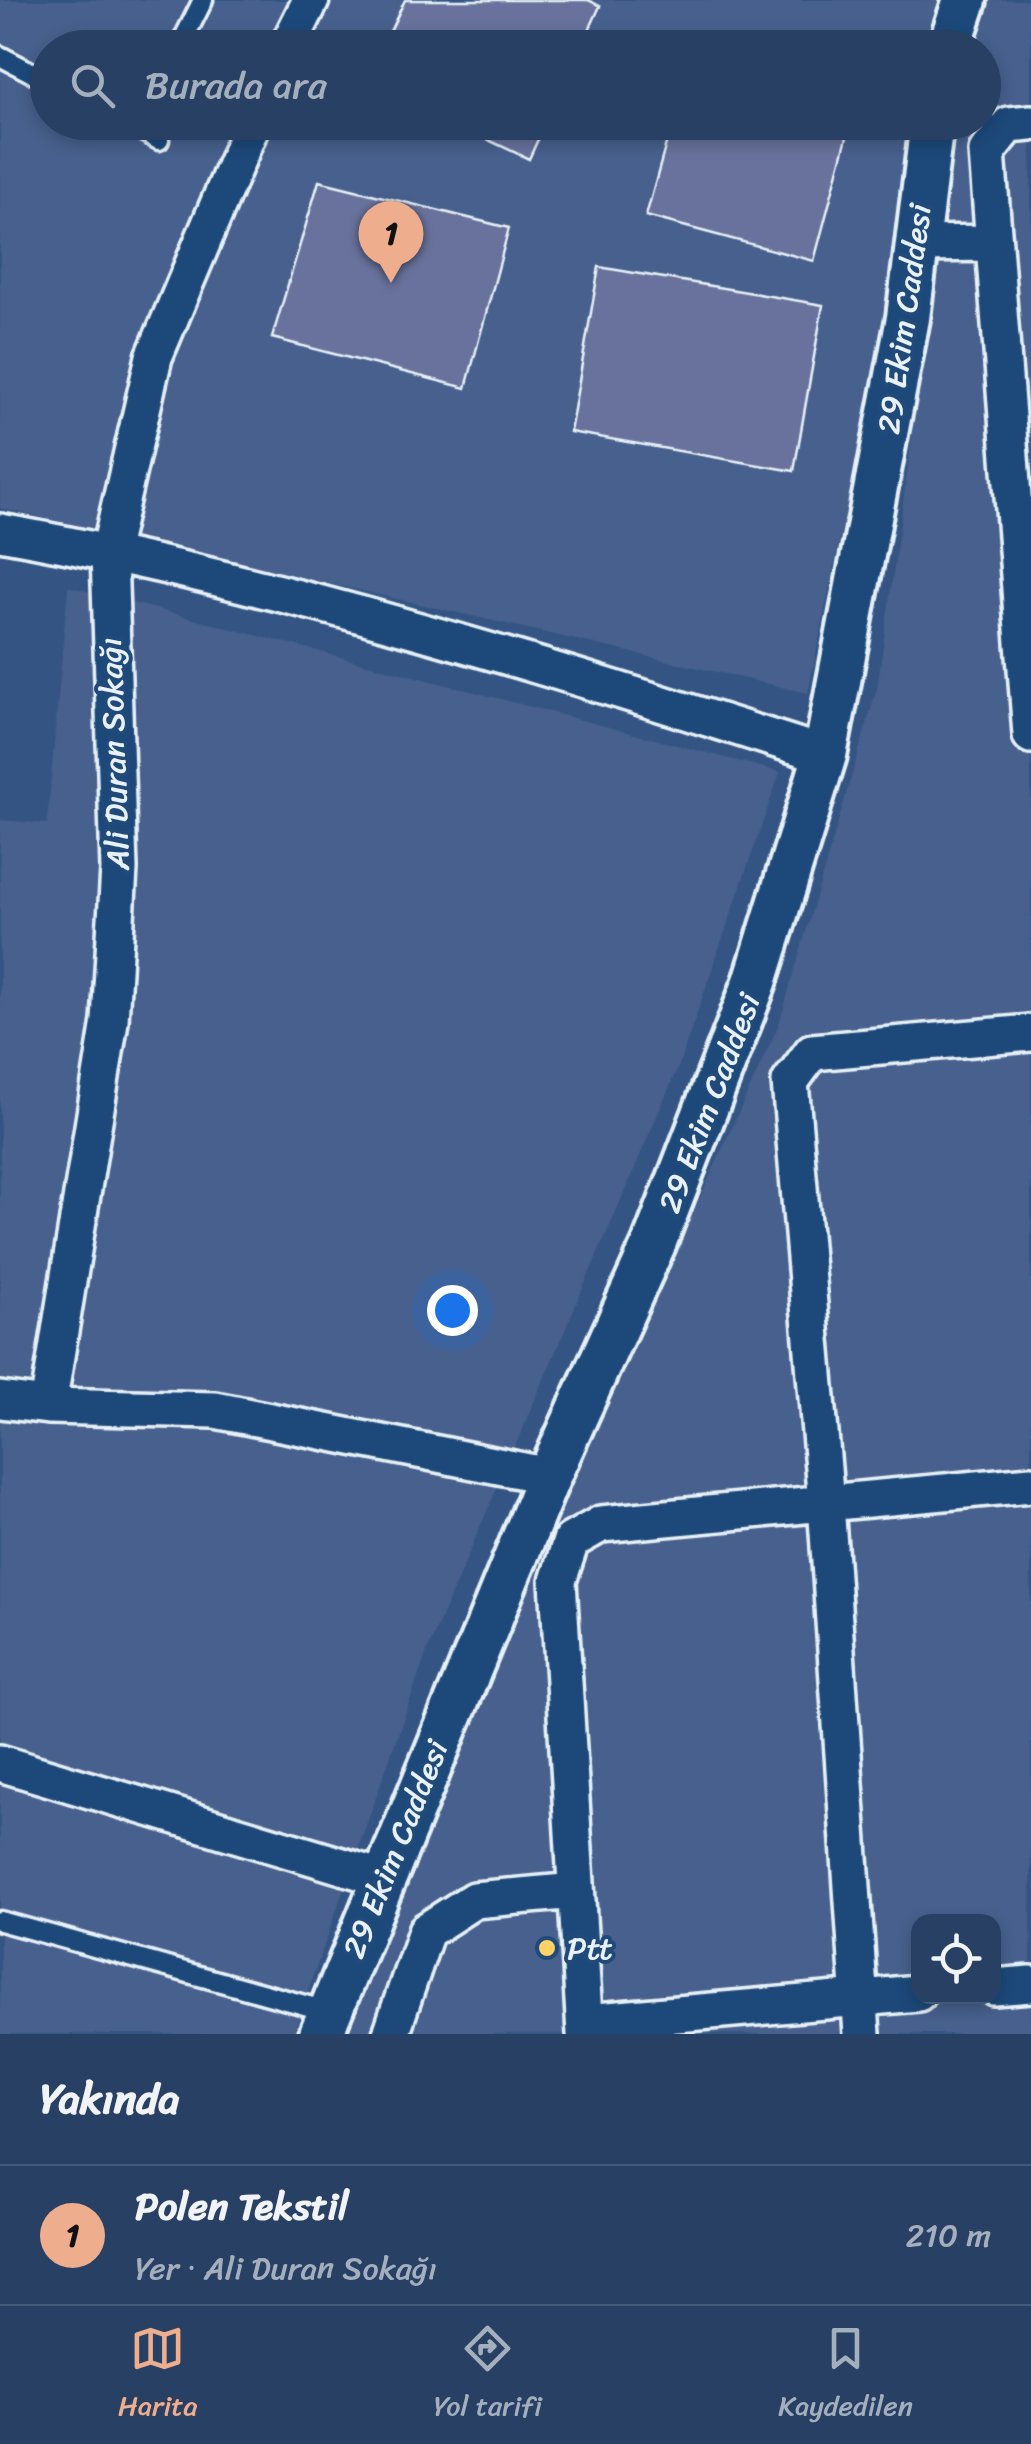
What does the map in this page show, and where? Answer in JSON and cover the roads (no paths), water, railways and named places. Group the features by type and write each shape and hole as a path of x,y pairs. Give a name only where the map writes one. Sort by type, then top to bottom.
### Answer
{"street":[{"path":"297,30 311,0"},
{"path":"956,30 965,0"},
{"path":"1001,136 1010,125 1031,124"},
{"name":"Ali Duran Sokağı","path":"48,1406 110,1022 119,868 109,553 154,357 245,140"},
{"name":"29 Ekim Caddesi","path":"325,2023 549,1476 654,1244 748,1000 826,755 908,318 930,140"},
{"path":"998,140 988,152 1025,584 1031,734"},
{"path":"916,244 994,243"},
{"path":"0,532 109,553 435,632 826,755"},
{"path":"862,2034 826,1503 790,1082 812,1052 1031,1033"},
{"path":"0,1400 48,1406 215,1410 549,1476"},
{"path":"911,1994 585,2028 558,1581 571,1542 601,1524 1031,1484"},
{"path":"0,1763 382,1878"},
{"path":"392,2034 426,1931 474,1900 576,1891"},
{"path":"1001,1986 1031,1984"}],"lane":[{"path":"188,30 203,0"},
{"path":"0,56 30,72"},
{"path":"0,1921 325,2023"}],"place":[{"name":"Polen Tekstil","path":"391,283"},
{"name":"Ptt","path":"547,1948"}]}
